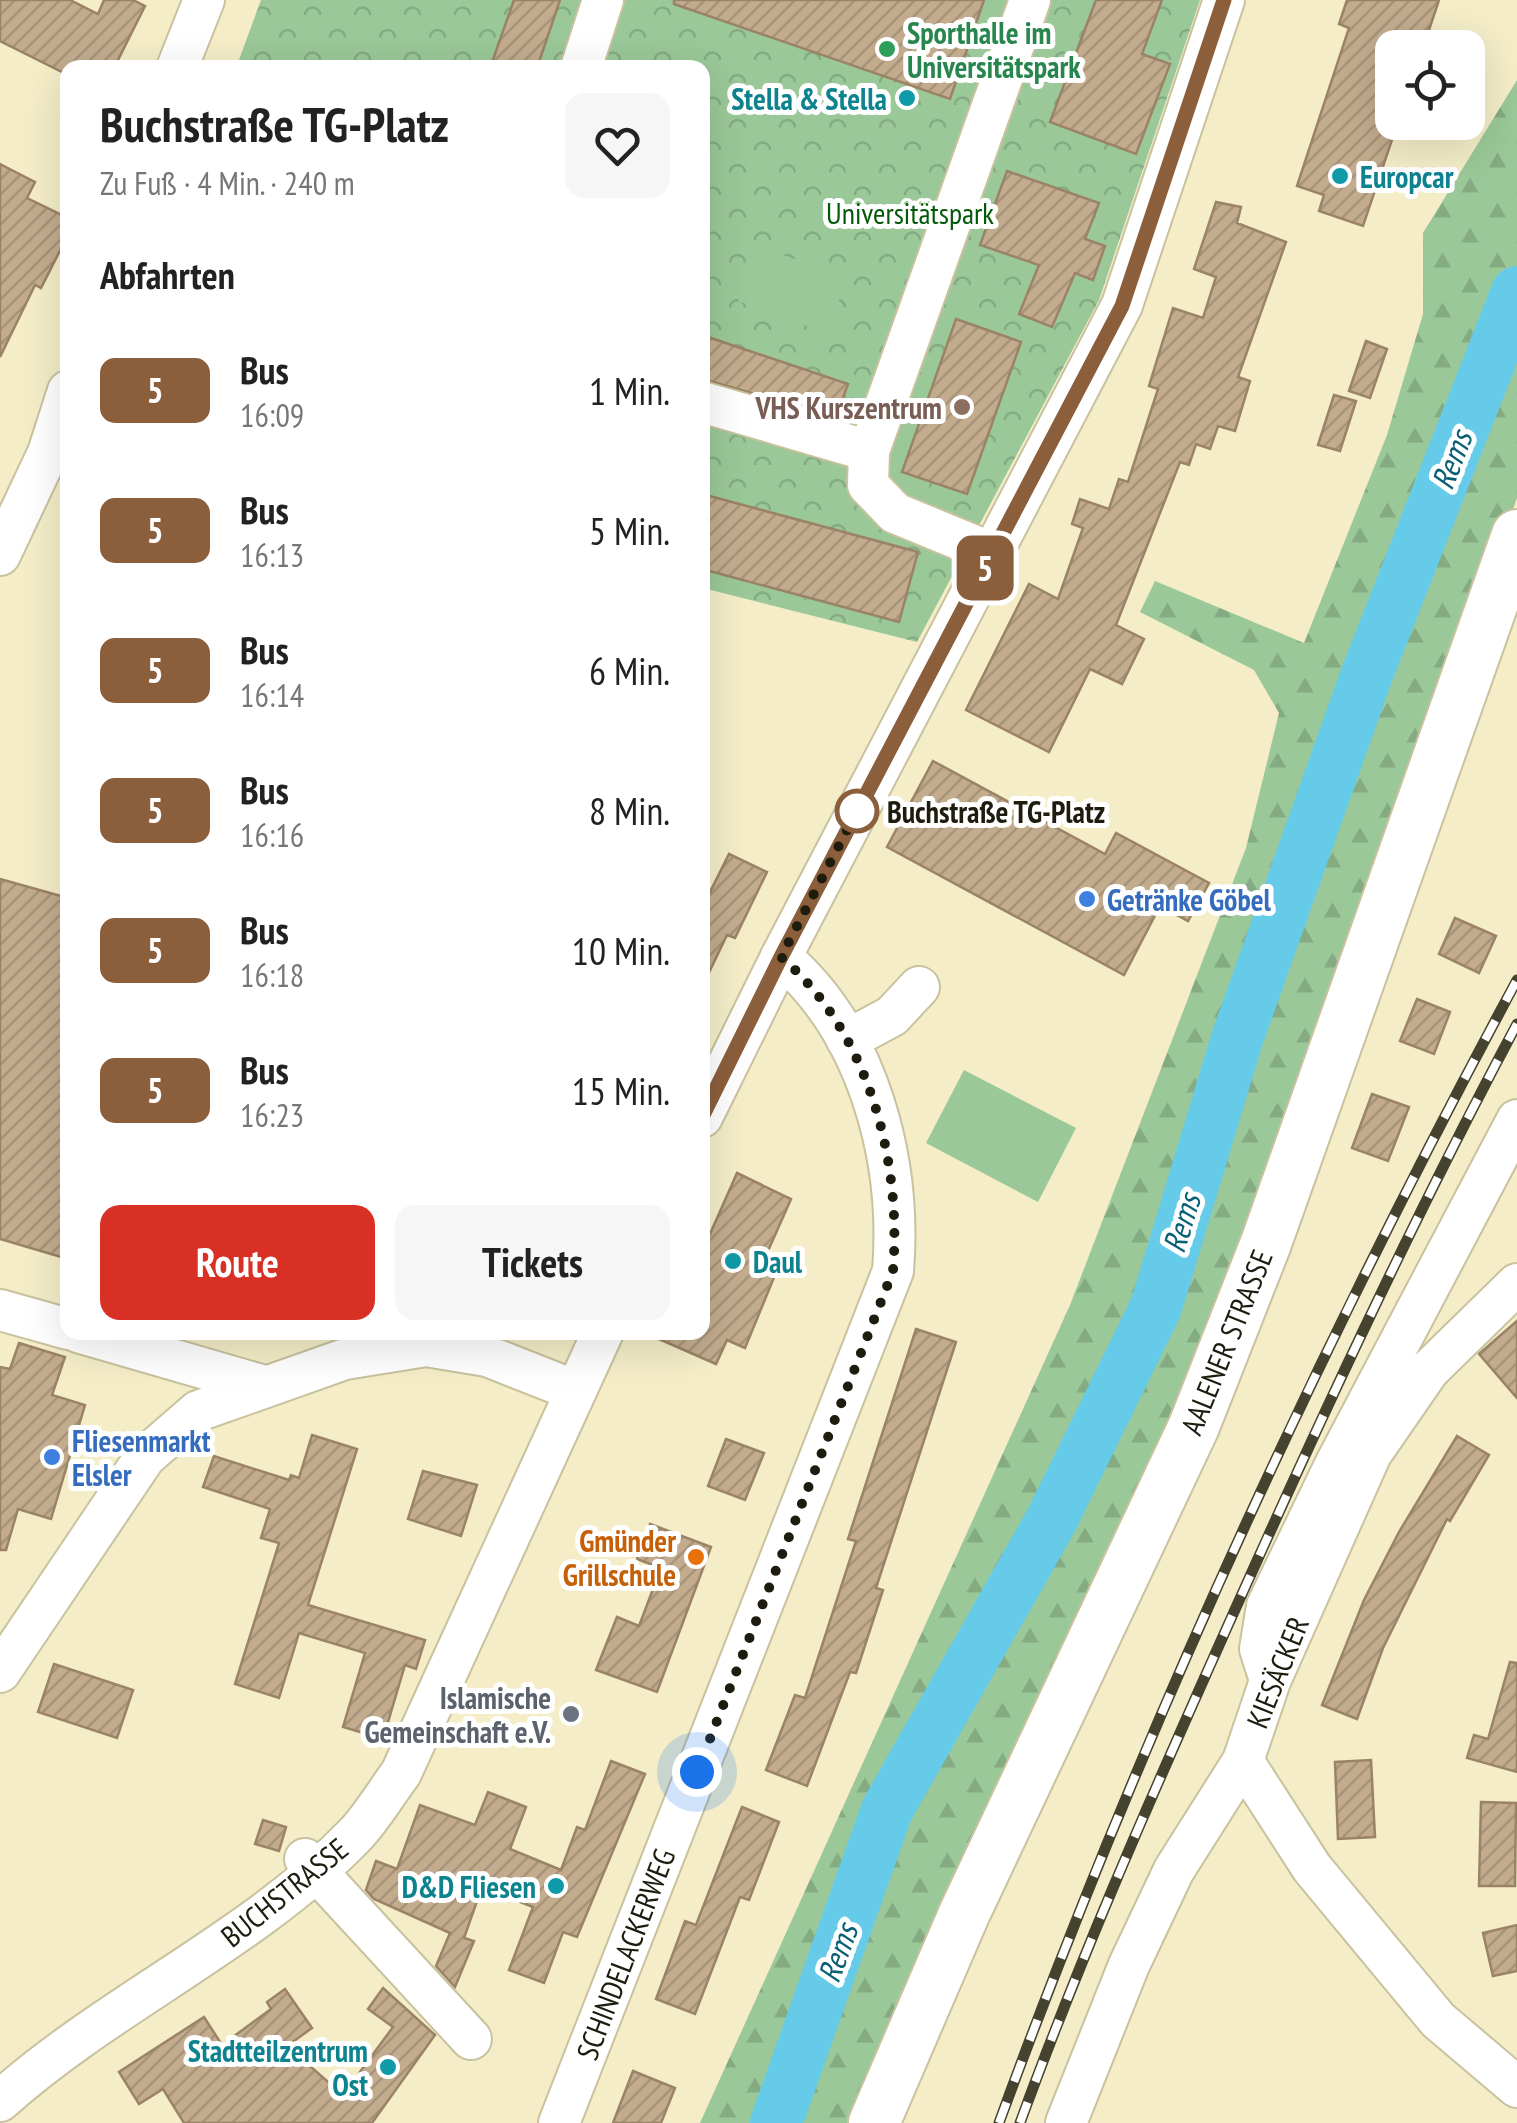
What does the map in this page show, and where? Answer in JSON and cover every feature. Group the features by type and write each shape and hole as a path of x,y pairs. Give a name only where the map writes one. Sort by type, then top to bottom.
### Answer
{"main road":[{"name":"AALENER STRASSE","path":"874,2123 964,1914 1194,1426 1266,1243 1517,536"}],"street":[{"path":"180,60 204,0"},
{"path":"584,60 603,0"},
{"path":"992,553 896,512 868,485 869,451 1030,0"},
{"path":"710,1101 781,957 1122,306 1224,0"},
{"path":"710,404 869,451"},
{"path":"0,555 48,453 60,416"},
{"name":"SCHINDELACKERWEG","path":"559,2123 893,1271 893,1182 878,1115 847,1040 814,985 781,957"},
{"path":"847,1040 892,1016 919,987"},
{"path":"1270,1681 1260,1649 1267,1606 1336,1462 1517,1120"},
{"name":"KIESÄCKER","path":"1517,1284 1429,1370 1371,1454 1270,1681 1243,1761 1312,1868 1438,2020 1517,2086"},
{"path":"0,1310 60,1328"},
{"path":"105,1340 260,1385"},
{"name":"BUCHSTRASSE","path":"0,2101 66,2046 259,1918 310,1866 358,1831 400,1773 600,1340"},
{"path":"0,1672 145,1457 198,1411 260,1385 345,1359 426,1346 487,1356 576,1391"},
{"path":"1066,2123 1129,1964 1174,1870 1243,1761"},
{"path":"310,1866 471,2038"},
{"path":"0,2108 15,2123"}],"green space":[{"name":"Universitätspark","path":"261,0 1200,0 1099,300 917,642 710,590 710,60 239,60"},
{"path":"1517,80 1517,498 1248,1257 854,2123 700,2123 1070,1305 1246,848 1279,713 1254,670 1140,612 1155,581 1304,643 1387,435 1423,314 1423,233 1480,140 1485,140 1485,132"},
{"path":"758,246 847,278 827,333 738,301"},
{"path":"964,1070 1076,1128 1038,1202 926,1143"}],"building":[{"path":"0,0 70,0 98,14 104,0 133,0 145,6 118,60 60,60 60,71 0,41"},
{"path":"514,0 560,0 540,60 493,60"},
{"name":"Sporthalle im Universitätspark","path":"674,0 984,0 950,99 674,4"},
{"path":"1096,0 1162,0 1142,54 1170,64 1136,154 1050,122"},
{"path":"1347,0 1439,0 1429,30 1375,30 1375,140 1392,140 1363,226 1319,211 1324,195 1297,186 1349,28 1339,24"},
{"path":"0,164 35,182 27,198 60,214 60,251 41,288 35,285 0,357"},
{"path":"1007,171 1099,203 1085,239 1105,246 1093,280 1075,273 1052,327 1019,314 1039,265 980,245"},
{"path":"1216,202 1241,207 1237,223 1286,242 1238,377 1250,381 1235,431 1218,426 1210,449 1196,444 1189,465 1180,462 1116,625 1144,639 1122,684 1090,669 1049,752 966,710 1029,584 1058,599 1083,528 1072,524 1080,499 1109,509 1119,479 1128,482 1158,389 1149,386 1173,308 1203,318 1216,277 1194,269"},
{"name":"VHS Kurszentrum","path":"956,319 1021,342 967,494 902,472"},
{"path":"710,338 848,384 836,417 710,381"},
{"path":"1366,341 1387,349 1370,398 1349,391"},
{"path":"1334,395 1356,401 1340,451 1318,445"},
{"path":"710,496 918,552 899,622 710,571"},
{"path":"933,761 1105,854 1116,833 1209,883 1188,921 1160,906 1124,975 887,847"},
{"path":"729,854 767,872 735,938 727,935 710,970 710,892"},
{"path":"0,879 60,896 60,1257 0,1239"},
{"path":"1455,918 1496,936 1479,973 1439,954"},
{"path":"1417,999 1450,1012 1434,1054 1400,1041"},
{"path":"1372,1094 1409,1107 1388,1161 1352,1148"},
{"name":"Daul","path":"737,1173 791,1199 760,1269 775,1275 745,1348 727,1340 716,1364 661,1340 710,1340 710,1234"},
{"path":"1517,1321 1517,1398 1479,1354"},
{"path":"916,1329 956,1342 876,1588 883,1590 856,1673 850,1672 807,1786 766,1770 795,1695 805,1698 856,1541 848,1539"},
{"path":"19,1343 65,1357 52,1395 85,1405 51,1519 18,1509 6,1550 0,1550 0,1367 10,1369"},
{"path":"312,1435 357,1449 308,1605 425,1640 416,1669 405,1665 383,1739 343,1727 365,1653 299,1633 279,1698 235,1684 279,1543 261,1538 270,1509 203,1487 214,1456 289,1480 291,1475 299,1478"},
{"path":"1457,1436 1489,1455 1450,1521 1447,1519 1383,1648 1357,1719 1322,1705 1364,1600 1399,1532"},
{"path":"726,1439 764,1453 745,1500 708,1486"},
{"path":"423,1471 477,1485 461,1536 408,1519"},
{"path":"650,1524 711,1547 657,1692 596,1670 617,1617 639,1626 661,1568 637,1559"},
{"path":"1510,1662 1517,1663 1517,1772 1467,1758 1474,1735 1488,1739"},
{"path":"54,1664 133,1690 117,1738 38,1712"},
{"path":"1371,1760 1375,1837 1338,1839 1335,1762"},
{"path":"611,1761 645,1774 577,1937 563,1932 544,1983 509,1970 533,1907 482,1887 464,1938 474,1941 455,1987 436,1966 450,1933 374,1899 366,1890 376,1861 397,1869 420,1805 475,1825 488,1792 526,1807 510,1849 561,1870 577,1827 585,1830"},
{"path":"1481,1802 1516,1803 1515,1886 1479,1886"},
{"path":"742,1807 779,1822 749,1900 740,1897 695,2014 656,1999 685,1921 696,1925"},
{"path":"263,1820 286,1827 279,1851 255,1844"},
{"path":"1517,1925 1517,1971 1493,1976 1483,1933"},
{"path":"383,1988 435,2035 372,2123 184,2123 163,2089 139,2104 119,2072 204,2017 222,2045 271,2009 267,2002 285,1989 312,2028 287,2046 343,2095 393,2027 368,2009"},
{"path":"633,2071 675,2088 661,2123 613,2123"}],"waterway":[{"name":"Rems","path":"776,2123 887,1810 1052,1519 1156,1307 1237,1039 1367,674 1517,292"}],"railway":[{"path":"999,2123 1112,1831 1237,1542 1373,1259 1517,980"},
{"path":"1020,2123 1112,1890 1248,1580 1397,1260 1517,1024"}],"bus line":[{"name":"5","path":"710,1101 781,957 1122,306 1224,0"}],"place":[{"name":"Sporthalle im Universitätspark","path":"887,49"},
{"name":"Stella & Stella","path":"907,98"},
{"name":"Europcar","path":"1340,176"},
{"name":"VHS Kurszentrum","path":"962,407"},
{"name":"Buchstraße TG-Platz","path":"857,811"},
{"name":"Getränke Göbel","path":"1087,899"},
{"name":"Daul","path":"733,1261"},
{"name":"Fliesenmarkt Elsler","path":"52,1457"},
{"name":"Gmünder Grillschule","path":"696,1557"},
{"name":"Islamische Gemeinschaft e.V.","path":"571,1714"},
{"name":"D&D Fliesen","path":"556,1886"},
{"name":"Stadtteilzentrum Ost","path":"388,2067"}],"route":[{"path":"697,1772 893,1271 893,1182 878,1115 847,1040 814,985 781,957 857,811"}]}
